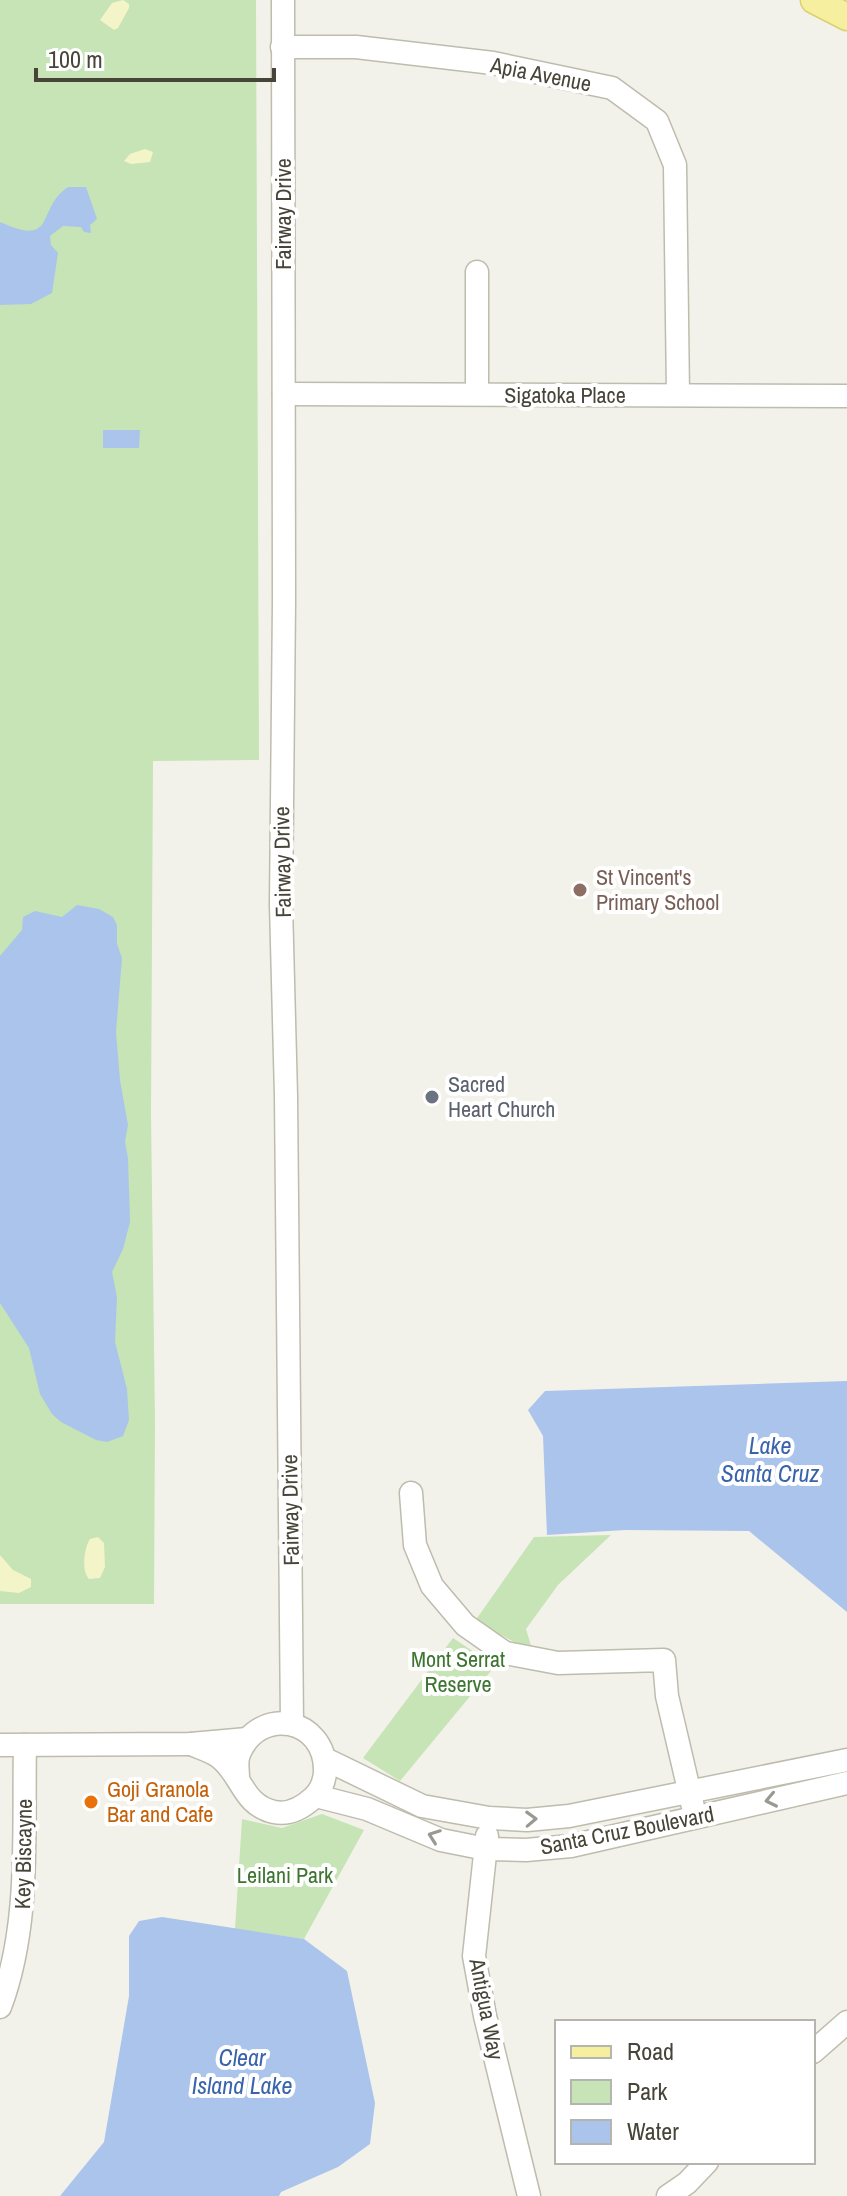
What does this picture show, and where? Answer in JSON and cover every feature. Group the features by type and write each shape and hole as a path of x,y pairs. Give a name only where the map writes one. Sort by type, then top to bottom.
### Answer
{"main road":[{"path":"814,0 847,17"}],"street":[{"name":"Fairway Drive","path":"283,0 281,876 292,1724"},
{"name":"Apia Avenue","path":"282,47 356,47 493,63 612,88 657,121 675,165 678,395"},
{"path":"477,272 477,394"},
{"name":"Sigatoka Place","path":"284,394 847,396"},
{"path":"411,1493 415,1545 432,1586 465,1625 505,1653 558,1663 664,1660 667,1696 695,1817"},
{"path":"0,1745 191,1744 247,1739 268,1725 292,1724 314,1737 325,1759 325,1778 316,1796 298,1809 274,1812 251,1801 238,1778 219,1757 191,1744"},
{"path":"238,1778 238,1757 247,1739"},
{"name":"Key Biscayne","path":"0,2007 11,1979 21,1925 25,1745"},
{"name":"Santa Cruz Boulevard","path":"325,1759 422,1806 489,1818 527,1820 569,1816 847,1760"},
{"name":"Santa Cruz Boulevard","path":"316,1796 367,1809 441,1840 486,1849 526,1850 571,1846 847,1783"},
{"name":"Antigua Way","path":"489,1818 474,1956 485,2016 529,2196"},
{"path":"815,2050 847,2022"},
{"path":"668,2196 687,2183 705,2164"}],"green space":[{"path":"0,0 256,0 259,760 153,761 151,1114 154,1604 0,1604"},
{"name":"Mont Serrat Reserve","path":"611,1535 558,1585 526,1629 533,1652 475,1621 534,1537"},
{"name":"Mont Serrat Reserve","path":"453,1638 495,1666 400,1781 363,1758"},
{"name":"Leilani Park","path":"322,1814 364,1830 304,1939 235,1929 242,1819 282,1828"}],"sand":[{"path":"123,0 129,8 114,30 100,20 112,3"},
{"path":"145,149 153,152 150,162 131,164 124,161 130,154"},
{"path":"98,1537 104,1543 105,1567 100,1578 89,1579 84,1565 85,1554 90,1539"},
{"path":"0,1555 13,1570 31,1579 31,1587 19,1593 0,1591"}],"water":[{"path":"68,187 86,187 97,219 90,225 91,233 84,232 81,227 63,226 50,236 51,245 58,253 52,293 31,304 0,305 0,222 30,231 38,228 58,196"},
{"path":"103,430 140,430 139,448 103,448"},
{"path":"77,905 99,909 113,917 122,958 116,1032 128,1125 125,1142 130,1222 123,1249 112,1272 117,1297 115,1342 127,1389 129,1420 123,1436 107,1442 96,1440 52,1414 40,1394 29,1348 0,1303 0,956 22,930 23,917 35,911 62,917"},
{"name":"Lake Santa Cruz","path":"847,1381 847,1612 749,1531 625,1530 547,1535 543,1436 528,1410 545,1391"},
{"name":"Clear Island Lake","path":"162,1917 304,1939 347,1971 375,2103 370,2144 338,2167 281,2192 279,2196 60,2196 104,2142 129,1996 129,1936 139,1921"}],"place":[{"name":"St Vincent's Primary School","path":"580,890"},
{"name":"Sacred Heart Church","path":"432,1097"},
{"name":"Goji Granola Bar and Cafe","path":"91,1802"}]}
